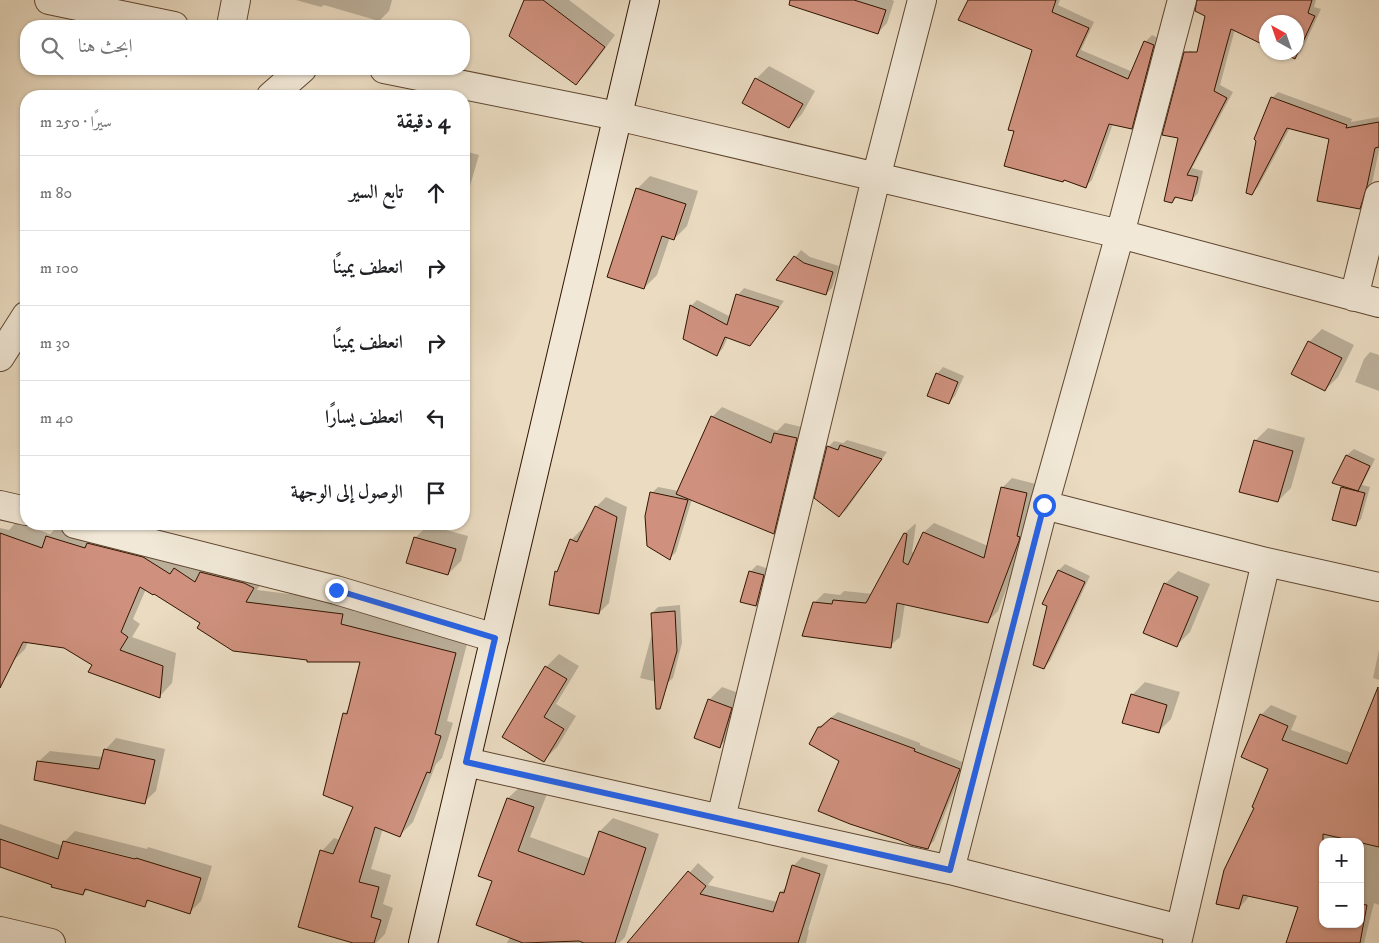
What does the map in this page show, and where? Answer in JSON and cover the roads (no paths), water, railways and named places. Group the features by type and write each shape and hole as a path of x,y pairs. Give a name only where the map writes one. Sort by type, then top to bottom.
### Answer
{"street":[{"path":"49,0 145,20"},
{"path":"231,20 236,0"},
{"path":"422,943 645,0"},
{"path":"721,818 876,178 922,0"},
{"path":"950,870 1044,505 1120,234 1182,0"},
{"path":"279,90 295,75"},
{"path":"414,75 617,116 1120,234 1367,300 1379,196"},
{"path":"0,357 20,325"},
{"path":"0,505 20,510"},
{"path":"1044,505 1266,562 1379,587"},
{"path":"99,530 336,590 495,638"},
{"path":"466,762 950,870 1178,936 1266,562"},
{"path":"0,931 51,943"}]}
